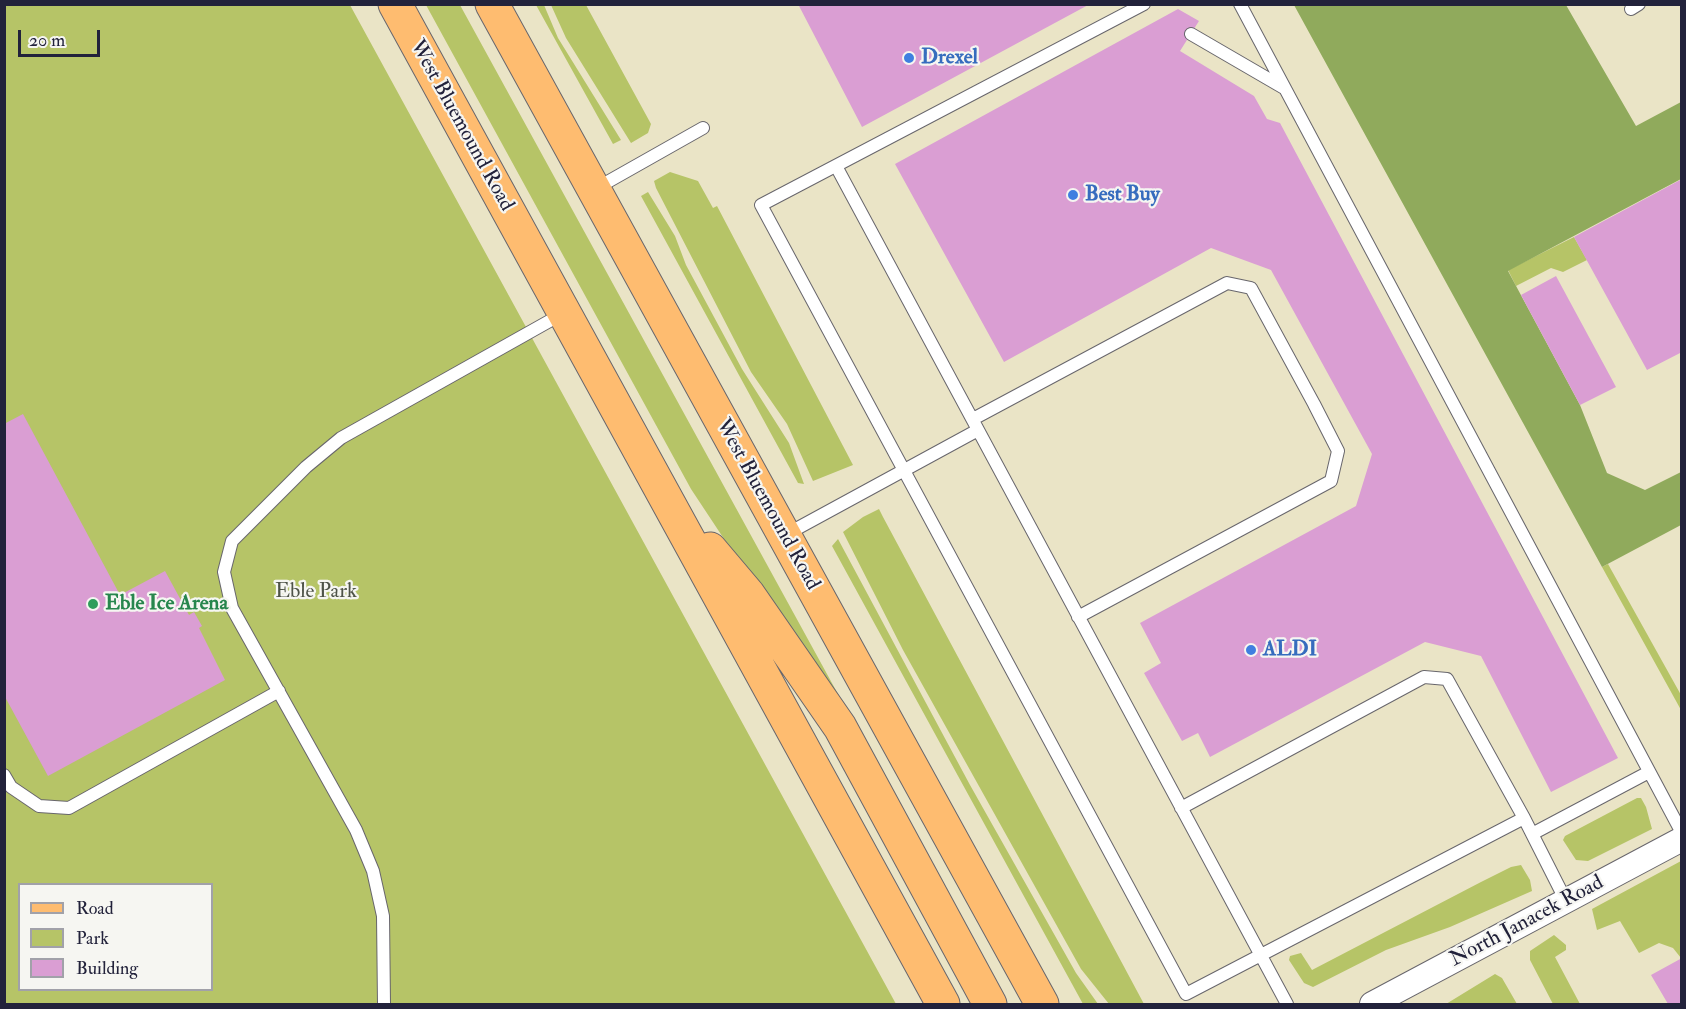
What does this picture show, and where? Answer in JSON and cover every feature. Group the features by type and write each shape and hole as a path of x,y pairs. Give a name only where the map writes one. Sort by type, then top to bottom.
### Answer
{"main road":[{"name":"West Bluemound Road","path":"395,4 943,1005"},
{"name":"West Bluemound Road","path":"492,4 1042,1005"},
{"path":"666,497 748,594 840,727 990,1005"}],"street":[{"name":"North Janacek Road","path":"1372,1005 1682,839"}],"lane":[{"path":"1144,4 761,205 1186,994 1524,818"},
{"path":"1240,4 1682,833"},
{"path":"1191,34 1285,88"},
{"path":"594,189 703,128"},
{"path":"836,166 1287,1005"},
{"path":"784,535 903,470 975,424 1227,283 1251,288 1338,451 1331,481 1078,617"},
{"path":"384,1005 383,916 373,871 356,830 232,608 224,572 232,541 306,467 341,438 564,313"},
{"path":"1181,808 1424,677 1447,679 1524,818 1566,901"},
{"path":"4,775 11,787 39,806 69,808 279,691"},
{"path":"1532,834 1649,771"}],"green space":[{"name":"Eble Park","path":"5,5 350,5 896,1004 5,1004"},
{"path":"426,5 460,5 861,736 806,663 691,489"},
{"path":"536,5 544,5 558,38 621,140 613,144"},
{"path":"551,5 586,5 651,124 648,133 631,143 566,38"},
{"path":"1294,5 1566,5 1636,126 1681,102 1681,179 1508,271 1580,405 1607,473 1645,490 1681,472 1681,525 1602,567"},
{"path":"670,172 698,181 713,208 717,206 853,465 813,481 787,424 751,372 656,188 654,181"},
{"path":"648,192 675,236 686,265 742,369 789,443 804,484 798,483 641,196"},
{"path":"1574,237 1587,260 1563,272 1551,268 1516,286 1508,270"},
{"path":"879,509 1144,1004 1109,1004 1081,969 903,650 843,532 863,517"},
{"path":"838,539 970,785 1076,973 1098,1004 1083,1004 832,546"},
{"path":"1608,564 1681,695 1681,710 1602,567"},
{"path":"1641,798 1646,807 1652,829 1588,861 1576,860 1563,840 1565,836"},
{"path":"1681,861 1681,958 1673,948 1659,943 1639,953 1620,921 1597,930 1592,909"},
{"path":"1521,865 1530,880 1532,891 1450,927 1386,950 1313,987 1304,983 1289,960 1290,956 1301,953 1312,970 1481,882 1511,867"},
{"path":"1554,935 1566,945 1566,950 1555,957 1580,1004 1553,1004 1530,960 1530,951"},
{"path":"1495,974 1502,978 1517,1004 1446,1004"}],"building":[{"name":"Drexel","path":"798,4 1090,4 862,127"},
{"path":"1178,9 1199,21 1180,51 1254,96 1267,119 1280,123 1618,758 1551,792 1481,656 1425,642 1210,757 1198,733 1182,741 1144,673 1161,663 1140,623 1356,506 1372,454 1271,270 1211,248 1004,362 895,164"},
{"path":"1682,179 1682,352 1647,370 1574,237"},
{"path":"1556,276 1616,387 1580,405 1521,295"},
{"name":"Eble Ice Arena","path":"23,414 120,595 165,571 189,615 194,612 202,626 199,628 225,680 48,776 4,695 4,424"},
{"path":"1682,958 1682,1004 1668,1004 1651,975"}],"place":[{"name":"Drexel","path":"909,58"},
{"name":"Best Buy","path":"1073,195"},
{"name":"Eble Ice Arena","path":"93,604"},
{"name":"ALDI","path":"1251,650"}]}
